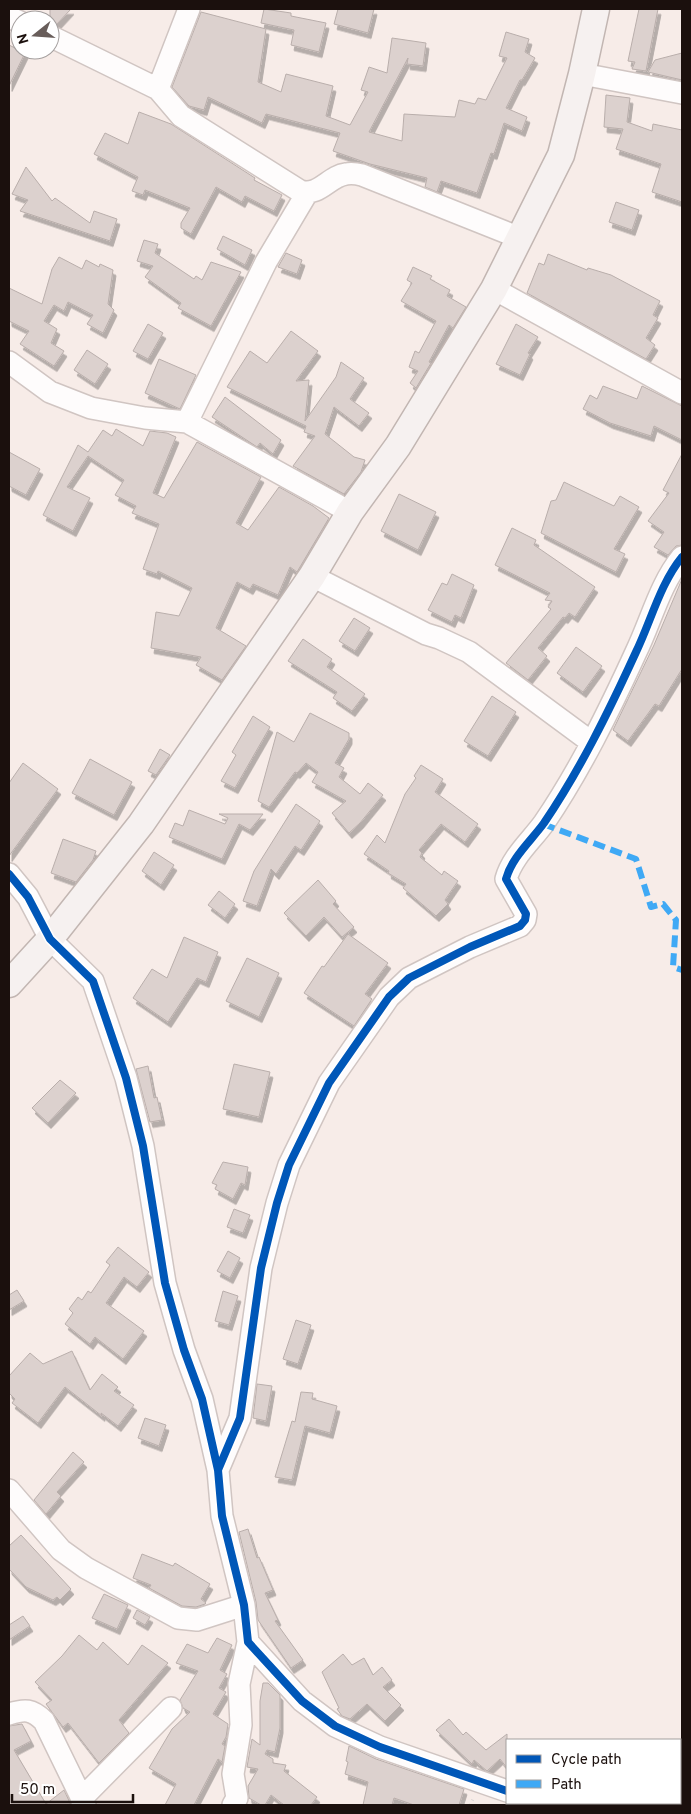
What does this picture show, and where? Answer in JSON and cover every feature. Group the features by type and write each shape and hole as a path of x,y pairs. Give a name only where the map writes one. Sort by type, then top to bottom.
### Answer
{"main road":[{"path":"9,984 50,939 141,824 312,576 350,512 398,446 494,289 560,155 582,74 596,9"}],"street":[{"path":"158,89 189,9"},
{"path":"60,41 158,89 181,116 307,193"},
{"path":"582,74 682,93"},
{"path":"187,422 266,262 307,193 323,187 336,177 346,174 362,175 520,238"},
{"path":"494,289 682,393"},
{"path":"9,362 50,392 91,408 145,418 187,422 350,512"},
{"path":"218,1470 240,1418 261,1268 277,1202 289,1165 329,1083 388,997 409,978 470,947 520,926 525,920 526,914 506,879 509,868 543,824 575,773 626,673 656,604 682,557"},
{"path":"312,576 426,634 463,649 591,742"},
{"path":"9,874 28,897 50,939 93,981 126,1078 143,1146 165,1283 184,1350 202,1399 218,1470 222,1516 244,1606 248,1642 239,1684 241,1725 233,1774 237,1798 233,1805"},
{"path":"11,1495 61,1550 86,1568 178,1618 197,1620 244,1606"},
{"path":"248,1642 302,1702 335,1726 380,1747 473,1781 506,1791"},
{"path":"9,1714 27,1709 35,1712 44,1721 83,1802 170,1708"}],"building":[{"path":"71,9 60,21 60,10 50,10"},
{"path":"264,9 291,13 291,16 326,23 319,52 291,45 294,30 261,23"},
{"path":"338,9 374,9 368,33 334,24"},
{"path":"639,9 658,9 646,71 632,69 635,62 628,61"},
{"path":"201,12 266,29 258,82 281,92 286,74 333,86 326,116 350,125 368,92 361,90 369,67 387,73 392,38 426,43 423,66 407,64 408,58 369,132 402,141 404,114 455,117 459,100 475,104 478,98 486,100 507,58 499,56 506,32 529,39 525,52 535,58 522,80 520,80 506,108 527,117 522,131 504,123 494,154 491,153 477,193 441,181 437,192 425,187 427,178 370,164 333,151 340,133 266,114 262,123 208,97 204,110 189,106 172,87"},
{"path":"9,45 10,60 22,60 9,86"},
{"path":"682,53 682,80 648,72 655,60"},
{"path":"606,95 630,98 627,122 652,131 653,124 682,130 682,202 652,192 661,164 616,149 623,129 604,127"},
{"path":"139,112 171,124 255,178 254,180 282,195 274,211 245,196 242,202 216,187 191,234 181,228 181,223 190,208 145,190 143,195 132,191 138,177 94,154 105,133 128,144"},
{"path":"26,167 52,201 55,198 90,223 94,211 117,219 110,241 20,211 28,200 12,194"},
{"path":"616,202 639,210 632,230 609,222"},
{"path":"223,236 252,250 245,265 217,249"},
{"path":"144,240 158,244 155,253 194,279 196,276 202,280 211,262 241,272 211,326 178,308 181,303 145,277 153,266 137,261"},
{"path":"286,253 302,260 297,274 278,267"},
{"path":"548,254 587,270 588,268 611,275 660,301 653,315 658,318 646,338 655,345 646,359 527,293 539,263 544,265"},
{"path":"59,257 82,269 86,260 99,267 100,264 113,270 108,304 114,310 103,333 87,324 93,315 68,302 64,311 54,305 44,321 57,329 51,343 64,351 54,366 20,344 29,331 9,321 9,288 42,304 52,269"},
{"path":"413,267 432,276 430,279 450,290 447,296 466,307 453,328 449,325 429,362 431,363 416,388 410,383 418,371 409,367 415,351 419,353 436,321 401,301 412,283 407,280"},
{"path":"148,324 163,333 148,359 133,351"},
{"path":"516,324 538,337 528,353 530,354 520,375 496,364"},
{"path":"291,331 318,351 296,381 309,380 305,421 336,377 341,362 364,378 350,399 369,413 359,426 334,407 325,434 354,457 365,460 361,472 344,494 293,466 315,436 304,432 306,426 227,387 250,351 267,363"},
{"path":"87,350 108,364 95,384 74,370"},
{"path":"159,359 196,375 180,409 145,393"},
{"path":"603,386 637,399 642,386 682,406 682,440 654,426 651,436 610,423 583,409 590,395 597,399"},
{"path":"225,397 281,440 273,454 260,443 257,447 212,417"},
{"path":"116,429 143,446 150,431 167,433 176,437 153,493 164,498 197,442 261,477 236,523 248,530 279,487 313,506 329,518 297,572 290,567 278,595 253,584 250,589 237,582 216,628 246,646 222,680 196,665 201,657 151,648 156,612 179,616 192,588 158,571 157,574 143,569 159,524 132,513 136,506 115,495 124,480 88,456 67,487 90,498 73,531 43,515 78,445 88,452 103,430 112,436"},
{"path":"9,452 40,469 26,495 9,486"},
{"path":"682,454 682,545 676,546 668,555 654,547 664,532 648,521 669,493 663,490"},
{"path":"564,482 614,506 620,496 639,507 614,549 625,554 616,572 541,533 551,501 556,500"},
{"path":"399,494 436,512 418,550 381,531"},
{"path":"512,528 536,540 534,545 595,587 575,617 569,613 565,618 563,617 538,648 547,656 528,680 506,663 551,609 548,607 552,601 545,600 550,593 495,565"},
{"path":"452,574 474,585 461,618 455,615 452,622 428,610 442,583 447,585"},
{"path":"682,579 682,669 659,706 655,704 628,741 613,730 654,645"},
{"path":"354,618 370,628 355,651 339,641"},
{"path":"303,639 332,659 327,667 365,694 352,711 333,698 337,692 288,661"},
{"path":"576,647 602,666 583,692 557,673"},
{"path":"492,696 516,712 488,756 464,741"},
{"path":"310,713 349,733 349,739 335,763 344,768 339,777 360,794 368,783 383,795 360,823 349,833 332,813 346,801 312,782 318,772 306,763 297,773 295,772 269,807 258,801 277,732 294,742"},
{"path":"253,716 270,727 235,788 221,781 236,755 232,752"},
{"path":"160,749 170,755 156,775 148,771"},
{"path":"90,759 132,782 114,815 72,793"},
{"path":"23,763 58,789 9,856 9,783"},
{"path":"421,765 443,779 435,792 478,824 465,842 441,824 419,850 422,853 420,857 442,875 444,871 458,881 445,900 448,904 436,916 403,888 406,884 388,873 389,871 364,854 377,835 385,843 405,794 416,778 414,776"},
{"path":"296,804 320,821 301,850 295,846 276,874 271,869 257,906 243,901 254,871"},
{"path":"189,810 225,824 228,818 219,814 263,814 250,830 239,824 222,859 169,837 175,823 183,826"},
{"path":"63,839 96,851 93,860 76,882 51,873"},
{"path":"154,852 174,865 161,885 142,871"},
{"path":"318,880 336,901 333,904 354,927 342,937 324,917 306,936 284,913"},
{"path":"219,891 235,904 225,918 208,905"},
{"path":"348,934 388,963 365,994 372,999 354,1026 304,993 322,966 324,967"},
{"path":"184,937 218,952 206,982 197,978 168,1022 133,998 152,969 167,978"},
{"path":"247,958 279,973 259,1017 226,1001"},
{"path":"234,1064 270,1072 259,1117 223,1109"},
{"path":"148,1066 154,1098 157,1097 162,1120 150,1122 136,1069"},
{"path":"60,1080 76,1093 48,1123 32,1108"},
{"path":"223,1162 248,1167 245,1185 241,1183 233,1199 215,1189 217,1185 212,1183"},
{"path":"234,1209 250,1215 243,1233 227,1227"},
{"path":"118,1247 149,1272 137,1287 124,1277 106,1303 144,1331 123,1359 95,1337 90,1344 65,1324 73,1313 69,1309 78,1297 82,1300 88,1291 91,1293 110,1265 106,1262"},
{"path":"228,1251 240,1258 230,1278 217,1271"},
{"path":"17,1290 24,1301 9,1310 9,1295"},
{"path":"223,1291 238,1296 229,1325 215,1321"},
{"path":"296,1320 311,1325 298,1364 283,1359"},
{"path":"72,1351 90,1390 102,1374 118,1387 114,1391 134,1405 118,1426 65,1387 38,1423 12,1403 15,1399 9,1393 9,1376 30,1353 43,1364"},
{"path":"257,1384 272,1386 266,1421 253,1418"},
{"path":"301,1392 313,1393 312,1399 337,1406 330,1433 305,1426 292,1480 275,1477 292,1421 295,1422"},
{"path":"145,1418 166,1425 159,1446 138,1438"},
{"path":"73,1452 84,1462 57,1492 61,1496 46,1514 34,1500"},
{"path":"248,1529 257,1558 259,1557 273,1590 265,1593 278,1620 275,1621 303,1660 291,1668 258,1620 256,1602 239,1532"},
{"path":"21,1535 71,1589 60,1600 57,1597 53,1600 26,1587 9,1569 9,1546"},
{"path":"142,1554 173,1566 175,1563 210,1584 201,1599 206,1603 196,1607 182,1606 149,1588 151,1585 133,1578"},
{"path":"104,1594 128,1605 117,1629 92,1618"},
{"path":"137,1610 150,1617 145,1625 133,1618"},
{"path":"23,1616 30,1626 9,1640 9,1625"},
{"path":"79,1635 97,1650 103,1642 128,1665 142,1645 168,1663 119,1720 129,1733 99,1763 68,1723 63,1727 46,1704 52,1700 35,1682 62,1656"},
{"path":"217,1638 232,1645 220,1670 227,1674 219,1688 226,1692 213,1714 228,1724 226,1737 222,1744 225,1746 222,1762 218,1759 194,1805 165,1805 176,1784 149,1768 172,1729 190,1712 183,1708 180,1700 198,1671 176,1663 187,1644 208,1653"},
{"path":"343,1654 352,1665 364,1658 373,1675 382,1667 392,1680 383,1687 401,1705 385,1721 367,1704 350,1719 342,1716 337,1709 339,1708 322,1672"},
{"path":"263,1683 268,1683 280,1695 280,1728 275,1752 267,1750 265,1754 273,1759 273,1763 286,1765 284,1771 317,1797 311,1805 284,1805 271,1795 265,1805 261,1805 249,1798 248,1786 258,1769 247,1767 252,1739 260,1745 260,1701"},
{"path":"449,1719 463,1735 466,1732 486,1750 507,1734 506,1767 500,1759 487,1771 474,1760 472,1764 436,1730"},
{"path":"22,1724 31,1741 14,1750 46,1804 64,1790 71,1805 9,1805 9,1726"},
{"path":"349,1746 376,1759 464,1789 459,1805 414,1805 394,1798 392,1805 363,1805 368,1782 345,1774"}],"marked path":[{"path":"543,824 636,859 651,907 663,904 676,920 673,967 682,970"}],"cycle path":[{"path":"506,1791 380,1747 335,1726 302,1701 248,1642 244,1605 222,1516 218,1470 240,1418 261,1268 277,1203 289,1165 329,1083 389,997 409,978 470,947 520,926 525,920 526,914 506,879 509,871 517,856 544,823 582,761 626,674 662,591 682,557"},
{"path":"9,874 28,897 50,939 93,981 126,1078 143,1146 165,1283 184,1350 202,1399 218,1470"}]}
